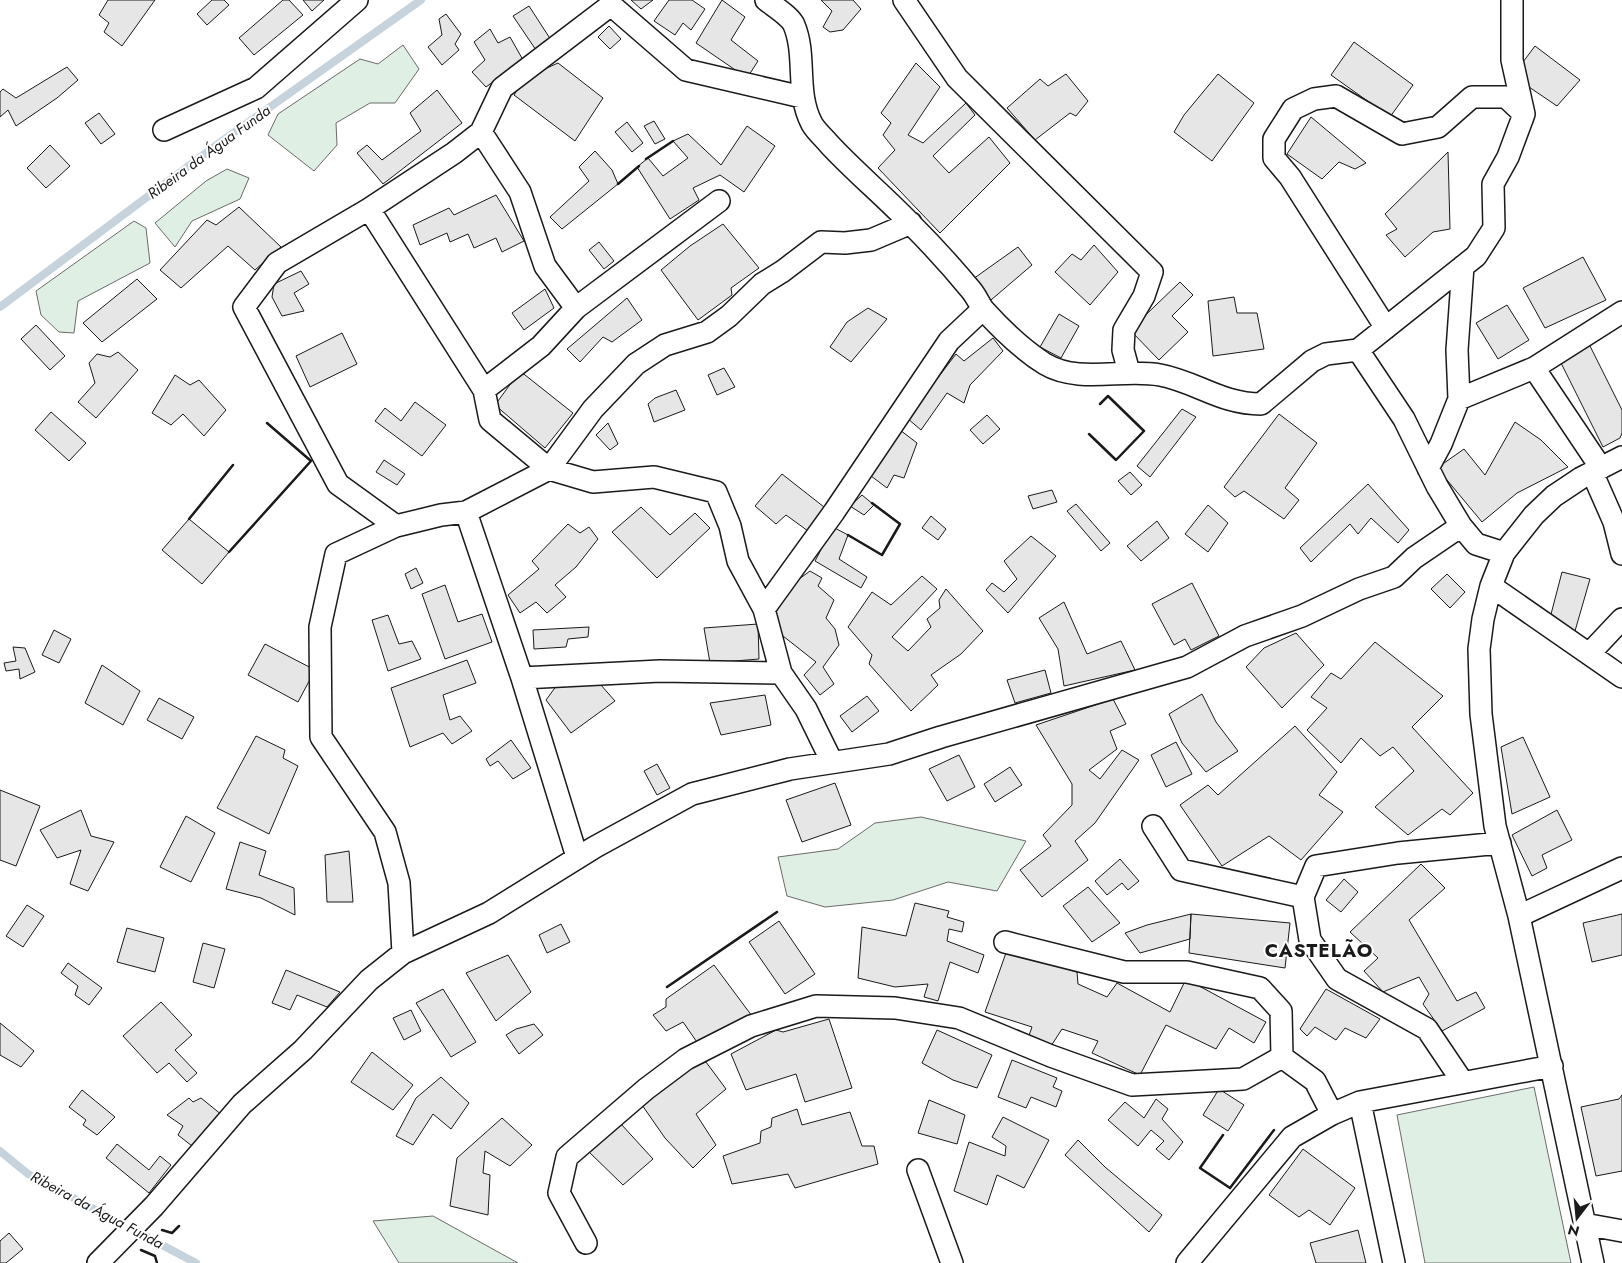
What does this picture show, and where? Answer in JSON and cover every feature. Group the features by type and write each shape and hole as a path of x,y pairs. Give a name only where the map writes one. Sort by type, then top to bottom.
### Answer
{"street":[{"path":"164,130 256,88 357,0"},
{"path":"766,0 794,23 799,51 802,97 813,125 840,156 910,223 972,291 983,308 1018,344 1047,365 1078,374 1129,372 1161,375 1191,385 1220,398 1246,404 1261,404 1312,361 1326,354 1358,350 1476,256 1494,228 1493,184 1508,157 1524,114 1512,60 1509,1"},
{"path":"904,0 957,78 1152,272 1144,296 1124,330 1123,350 1129,372"},
{"path":"396,526 338,484 244,307 277,263 369,209 454,153 481,132 502,88 611,5 686,70 802,97"},
{"path":"1386,328 1290,176 1274,158 1274,139 1293,110 1314,99 1336,96 1402,134 1438,127 1472,98 1506,97 1524,114"},
{"path":"481,132 520,192 544,266 576,308"},
{"path":"484,390 541,346 576,308 719,201"},
{"path":"369,209 484,390 490,420 550,469 593,482 654,477 716,492 730,526 738,561 764,608 781,673 806,709 832,762"},
{"path":"404,953 399,883 385,832 321,737 320,627 336,554 396,526 441,515 466,512 550,469 593,409 636,364 666,345 708,332 729,316 762,284 783,271 821,242 845,243 872,240 910,223"},
{"path":"1428,468 1441,444 1459,399 1457,350 1464,266"},
{"path":"764,608 834,512 949,341 983,308"},
{"path":"1459,399 1534,368 1622,312"},
{"path":"1358,350 1404,419 1428,468 1461,526 1476,544 1504,553"},
{"path":"1534,368 1596,470 1614,522 1622,554"},
{"path":"1593,1263 1519,916 1495,826 1480,714 1479,682 1482,619 1491,586 1504,553 1534,515 1554,496 1596,470 1622,457"},
{"path":"466,512 522,678 577,858"},
{"path":"102,1259 154,1206 242,1104 303,1050 368,980 404,953 489,913 577,858 692,794 790,769 889,754 1187,668 1245,636 1302,616 1359,589 1394,577 1414,558 1461,526"},
{"path":"1491,586 1622,677"},
{"path":"1589,654 1622,619"},
{"path":"522,678 660,671 781,673"},
{"path":"1153,826 1181,870 1304,897"},
{"path":"1462,1081 1427,1029 1337,979 1310,940 1304,897 1316,866 1398,853 1500,843"},
{"path":"1519,916 1622,868"},
{"path":"1005,942 1124,972 1187,972 1260,988 1281,1011 1282,1057"},
{"path":"586,1243 559,1193 567,1157 646,1089 686,1059 751,1026 816,1006 895,1008 959,1018 1051,1056 1132,1085 1243,1079 1282,1057"},
{"path":"1282,1057 1315,1081 1332,1114"},
{"path":"1186,1263 1292,1137 1332,1114 1360,1102 1462,1081 1552,1066"},
{"path":"1360,1102 1394,1263"},
{"path":"918,1170 952,1263"},
{"path":"1584,1224 1622,1230"}],"green space":[{"path":"403,45 419,69 395,103 370,103 336,123 337,145 314,171 268,135 278,114 360,59 378,64"},
{"path":"227,169 249,178 240,199 192,221 175,247 155,223 206,181"},
{"path":"134,221 146,228 150,263 78,301 74,333 59,332 41,315 36,291"},
{"path":"921,817 1026,841 997,891 948,882 893,900 825,907 787,896 778,857 838,849 875,823"},
{"path":"1534,1087 1571,1263 1425,1263 1397,1115"},
{"path":"433,1216 518,1263 399,1263 373,1221"}],"building":[{"path":"108,0 155,0 122,46 104,32 109,23 99,15"},
{"path":"212,0 224,0 229,5 207,25 197,14"},
{"path":"283,0 289,0 303,15 254,55 239,38"},
{"path":"303,0 324,0 312,11"},
{"path":"631,0 653,0 641,9"},
{"path":"669,0 692,0 705,9 691,30 683,23 675,35 654,21"},
{"path":"722,0 745,17 731,40 758,61 747,78 696,43"},
{"path":"821,0 853,0 861,9 843,30 830,32 823,27 832,11"},
{"path":"529,6 551,40 536,50 513,16"},
{"path":"446,14 461,34 455,44 459,50 442,65 428,47 442,35 439,19"},
{"path":"609,26 621,39 610,49 598,37"},
{"path":"490,29 498,43 510,37 523,60 486,87 472,72 485,60 474,42"},
{"path":"1354,42 1413,85 1390,117 1331,75"},
{"path":"1535,46 1580,80 1557,106 1529,87 1520,66"},
{"path":"558,63 603,98 575,141 514,95 525,78"},
{"path":"916,63 940,87 908,135 923,143 966,103 975,115 933,156 949,173 989,137 1010,163 940,233 878,168 895,150 883,135 891,123 881,113"},
{"path":"67,67 78,80 57,98 16,126 8,110 0,117 0,92 3,89 16,98"},
{"path":"1066,74 1088,101 1076,116 1070,113 1035,140 1007,108 1040,79 1048,86"},
{"path":"1218,74 1254,103 1212,161 1174,132 1184,115"},
{"path":"437,90 462,123 383,184 357,153 367,145 382,160 421,131 410,113"},
{"path":"99,113 115,134 101,144 85,123"},
{"path":"1311,117 1366,163 1355,169 1339,162 1322,179 1287,154"},
{"path":"654,121 665,139 655,144 644,126"},
{"path":"627,122 643,143 632,152 615,132"},
{"path":"747,126 775,146 744,192 720,175 693,188 699,200 670,219 637,167 648,158 663,176 688,158 673,141 688,134 721,165"},
{"path":"50,145 70,166 46,188 27,168"},
{"path":"595,151 612,170 618,184 562,229 550,217 589,181 579,167"},
{"path":"1448,152 1450,229 1433,232 1405,257 1386,235 1397,229 1385,214"},
{"path":"496,195 524,241 502,252 496,238 474,248 468,234 450,242 447,233 420,245 413,225 449,208 454,215"},
{"path":"239,207 281,247 255,270 228,246 181,288 160,270 207,220 216,225"},
{"path":"723,224 759,268 731,288 732,295 698,320 661,270 690,246"},
{"path":"599,242 614,261 604,269 589,250"},
{"path":"1094,245 1118,272 1090,305 1055,272 1072,254 1081,260"},
{"path":"1018,247 1032,265 991,300 973,279"},
{"path":"1583,257 1606,300 1545,328 1523,288"},
{"path":"301,271 309,284 294,293 304,311 282,316 272,297 274,284"},
{"path":"137,279 157,299 102,342 83,323"},
{"path":"1180,282 1193,295 1172,316 1188,332 1159,360 1130,330"},
{"path":"545,289 554,308 524,330 512,313"},
{"path":"1234,297 1237,313 1257,313 1264,349 1213,356 1208,301"},
{"path":"627,298 642,320 612,342 603,337 580,362 567,349"},
{"path":"1507,305 1529,340 1498,359 1476,323"},
{"path":"868,308 887,319 851,362 830,347 847,322"},
{"path":"1059,314 1079,326 1061,358 1040,347"},
{"path":"36,325 65,356 50,370 21,339"},
{"path":"342,333 357,364 310,387 296,356"},
{"path":"993,338 1003,351 970,385 964,403 947,393 921,430 907,418 956,354 964,361"},
{"path":"1589,344 1622,410 1622,433 1620,438 1603,447 1560,361"},
{"path":"118,352 138,370 96,418 78,402 95,383 89,363 97,354 110,357"},
{"path":"724,368 735,387 717,395 708,375"},
{"path":"520,371 573,413 545,448 495,405"},
{"path":"175,375 190,385 199,380 226,410 204,436 183,414 171,425 152,413"},
{"path":"676,390 685,410 654,422 648,404 655,398"},
{"path":"415,402 446,425 422,456 375,421 385,408 401,421"},
{"path":"1182,409 1196,417 1150,477 1137,466"},
{"path":"51,412 86,443 69,461 35,430"},
{"path":"1279,414 1317,443 1285,488 1299,500 1284,519 1244,491 1235,497 1224,487"},
{"path":"987,415 1000,429 983,444 970,430"},
{"path":"1515,422 1541,440 1568,467 1517,493 1482,522 1437,468 1464,449 1485,475"},
{"path":"608,423 618,444 610,450 596,435"},
{"path":"900,430 917,443 904,478 894,475 887,488 871,476"},
{"path":"384,460 405,474 397,485 376,472"},
{"path":"1130,472 1142,485 1131,495 1118,481"},
{"path":"782,474 824,507 808,531 786,515 776,524 755,506"},
{"path":"1368,484 1409,530 1398,543 1371,518 1358,534 1350,524 1311,562 1300,548"},
{"path":"1052,490 1057,502 1033,509 1028,496"},
{"path":"862,495 874,505 864,515 850,506"},
{"path":"1076,504 1110,543 1101,551 1067,511"},
{"path":"1208,505 1228,523 1208,552 1185,534"},
{"path":"641,507 670,535 695,513 710,528 657,578 612,532"},
{"path":"931,516 946,529 938,540 922,528"},
{"path":"189,519 229,552 202,584 162,550"},
{"path":"1157,521 1169,538 1141,561 1127,546"},
{"path":"568,524 580,533 589,527 598,539 576,567 555,585 566,597 547,613 536,602 520,613 508,595 539,569 532,561"},
{"path":"833,527 848,535 839,559 867,577 861,588 815,561"},
{"path":"1031,536 1056,556 1008,613 986,590 992,583 1004,592 1017,579 1004,561"},
{"path":"416,568 423,583 411,589 405,574"},
{"path":"810,571 822,578 818,586 834,600 826,618 835,629 839,645 823,667 834,684 820,695 804,675 816,662 769,625 791,585"},
{"path":"1562,572 1590,579 1575,631 1550,618"},
{"path":"1447,574 1465,592 1450,608 1431,589"},
{"path":"922,576 937,589 892,637 908,651 931,627 927,619 940,608 939,600 946,589 983,631 961,654 931,675 938,685 911,711 869,664 872,655 848,627 872,592 891,605"},
{"path":"1192,583 1219,636 1191,650 1185,639 1174,645 1152,604"},
{"path":"445,585 458,622 482,614 492,642 445,659 422,594"},
{"path":"1064,602 1087,654 1121,641 1135,670 1064,686 1058,649 1039,618"},
{"path":"388,615 399,644 412,641 421,659 388,671 372,620"},
{"path":"758,624 759,659 710,663 704,628"},
{"path":"589,627 588,637 568,639 566,647 534,649 533,630"},
{"path":"54,630 71,639 59,663 42,655"},
{"path":"1296,633 1324,665 1282,708 1246,667 1264,648"},
{"path":"1375,642 1443,696 1412,727 1473,793 1450,815 1442,809 1408,835 1375,807 1414,771 1393,747 1380,756 1361,738 1341,763 1307,730 1327,708 1311,697 1331,673 1341,679"},
{"path":"265,644 315,670 298,702 248,675"},
{"path":"13,647 25,648 35,672 20,679 19,669 6,671 4,663 16,661"},
{"path":"467,660 476,683 443,695 450,720 460,716 472,731 452,744 443,733 410,747 391,688"},
{"path":"102,665 140,691 123,725 85,703"},
{"path":"1045,670 1051,693 1015,703 1007,680"},
{"path":"600,684 615,701 571,733 546,700 557,685"},
{"path":"1202,694 1216,722 1238,751 1206,772 1182,743 1169,714"},
{"path":"765,695 771,725 721,735 710,703"},
{"path":"867,696 879,711 852,732 840,716"},
{"path":"159,698 194,717 182,739 147,720"},
{"path":"1113,699 1126,724 1110,731 1117,749 1089,770 1100,779 1122,750 1139,760 1095,823 1075,841 1088,860 1042,897 1020,870 1051,846 1043,835 1072,805 1072,784 1036,725"},
{"path":"1295,726 1337,772 1319,795 1343,812 1301,860 1269,836 1222,866 1180,805 1208,785 1218,795"},
{"path":"256,736 285,750 283,758 298,766 269,834 217,808"},
{"path":"1523,737 1550,797 1512,814 1501,747"},
{"path":"511,740 531,768 513,779 498,761 490,766 486,759"},
{"path":"1176,742 1192,774 1166,787 1151,755"},
{"path":"959,755 975,787 947,801 929,769"},
{"path":"657,764 670,788 657,795 644,771"},
{"path":"1010,767 1022,785 995,802 984,784"},
{"path":"835,783 851,825 802,842 786,800"},
{"path":"0,790 40,806 16,866 0,860"},
{"path":"81,810 91,836 114,842 88,891 70,884 81,850 57,858 40,830"},
{"path":"1557,810 1572,840 1542,855 1547,868 1532,876 1512,835"},
{"path":"186,816 215,833 191,882 160,867"},
{"path":"240,842 266,851 259,875 294,888 295,915 261,898 226,889"},
{"path":"349,851 353,902 327,902 325,855"},
{"path":"1120,859 1139,881 1128,890 1122,883 1107,895 1095,881"},
{"path":"1421,864 1445,888 1409,920 1457,1001 1476,992 1485,1008 1442,1031 1423,1004 1429,994 1419,977 1383,992 1364,971 1378,958 1350,932"},
{"path":"1344,879 1358,892 1341,912 1326,900"},
{"path":"1088,887 1120,923 1092,942 1063,906"},
{"path":"915,903 949,911 947,917 964,922 962,932 949,929 947,941 984,955 978,973 950,962 938,1001 924,997 928,984 895,987 858,978 862,927 906,936"},
{"path":"27,905 44,916 23,947 6,936"},
{"path":"1191,914 1290,923 1285,968 1189,953"},
{"path":"1191,914 1190,939 1140,953 1125,933 1147,925"},
{"path":"1622,914 1622,955 1592,962 1583,923"},
{"path":"779,921 815,974 785,994 749,942"},
{"path":"561,924 570,942 547,953 539,935"},
{"path":"127,928 164,938 155,972 117,962"},
{"path":"203,943 225,949 214,988 193,982"},
{"path":"1007,950 1077,972 1078,984 1107,997 1117,983 1170,1012 1186,979 1266,1022 1254,1043 1229,1028 1216,1049 1166,1025 1140,1075 1092,1053 1098,1041 1062,1029 1051,1046 1028,1038 1032,1027 985,1012"},
{"path":"508,955 531,992 496,1021 466,973"},
{"path":"68,963 102,988 89,1005 75,995 78,986 61,973"},
{"path":"714,965 752,1016 699,1045 683,1022 666,1031 653,1015 666,1007 666,999"},
{"path":"286,970 340,992 327,1007 297,995 290,1010 272,1003"},
{"path":"443,989 476,1042 451,1057 416,1003"},
{"path":"1326,989 1380,1019 1366,1038 1345,1028 1336,1040 1315,1027 1307,1036 1300,1029"},
{"path":"161,1002 192,1035 175,1050 197,1073 187,1082 169,1063 157,1073 123,1036"},
{"path":"411,1010 421,1031 404,1040 393,1018"},
{"path":"829,1019 852,1088 805,1102 796,1074 746,1090 731,1054 776,1030 783,1032"},
{"path":"0,1023 34,1051 21,1067 0,1055"},
{"path":"534,1024 543,1035 519,1054 506,1035 516,1029"},
{"path":"937,1030 992,1055 977,1088 953,1080 922,1063"},
{"path":"372,1052 413,1085 393,1110 351,1082"},
{"path":"1012,1060 1057,1078 1053,1087 1062,1091 1056,1107 1031,1097 1026,1108 998,1097"},
{"path":"706,1062 726,1089 696,1114 716,1145 693,1168 665,1138 642,1105 674,1075"},
{"path":"441,1077 469,1103 451,1129 433,1114 413,1145 396,1136 416,1098"},
{"path":"1219,1089 1244,1105 1228,1131 1203,1115"},
{"path":"82,1090 115,1117 97,1135 83,1125 86,1120 69,1107"},
{"path":"1622,1095 1622,1171 1596,1176 1581,1107 1619,1099"},
{"path":"189,1098 193,1102 201,1098 222,1115 192,1146 178,1135 183,1126 167,1115"},
{"path":"1156,1099 1168,1109 1162,1119 1183,1142 1169,1160 1156,1149 1164,1141 1151,1130 1138,1146 1108,1120 1125,1102 1144,1118"},
{"path":"929,1100 965,1115 957,1144 918,1133"},
{"path":"797,1109 802,1125 850,1112 862,1146 874,1146 878,1164 795,1188 788,1174 732,1184 723,1156 760,1143 761,1131 771,1127 772,1118"},
{"path":"1003,1117 1049,1140 1024,1188 997,1175 987,1205 954,1191 969,1142 1005,1156 1006,1146 992,1137"},
{"path":"502,1118 532,1145 510,1166 485,1151 483,1173 490,1175 488,1215 450,1206 457,1158"},
{"path":"621,1124 653,1159 623,1185 587,1150"},
{"path":"1078,1140 1105,1167 1162,1215 1149,1232 1065,1155"},
{"path":"117,1144 149,1170 160,1156 171,1165 149,1193 106,1158"},
{"path":"1303,1149 1355,1188 1330,1225 1309,1210 1299,1217 1269,1195"},
{"path":"1358,1230 1366,1263 1316,1263 1310,1243"},
{"path":"9,1233 23,1249 6,1263 0,1263 0,1241"}],"waterway":[{"name":"Ribeira da Água Funda","path":"0,307 222,141 421,0"},
{"name":"Ribeira da Água Funda","path":"0,1151 28,1174 196,1263"}],"wall":[{"path":"646,159 673,141"},
{"path":"618,184 639,166"},
{"path":"1089,434 1116,460 1144,431 1108,396 1100,404"},
{"path":"229,552 311,461 267,423"},
{"path":"189,519 233,465"},
{"path":"848,535 882,555 900,524 872,503"},
{"path":"667,987 777,912"},
{"path":"1223,1135 1200,1168 1230,1188 1274,1130"},
{"path":"162,1230 172,1233 179,1226"},
{"path":"141,1250 155,1256 157,1263"}],"district":[{"name":"CASTELÃO","path":"1319,950"}]}
